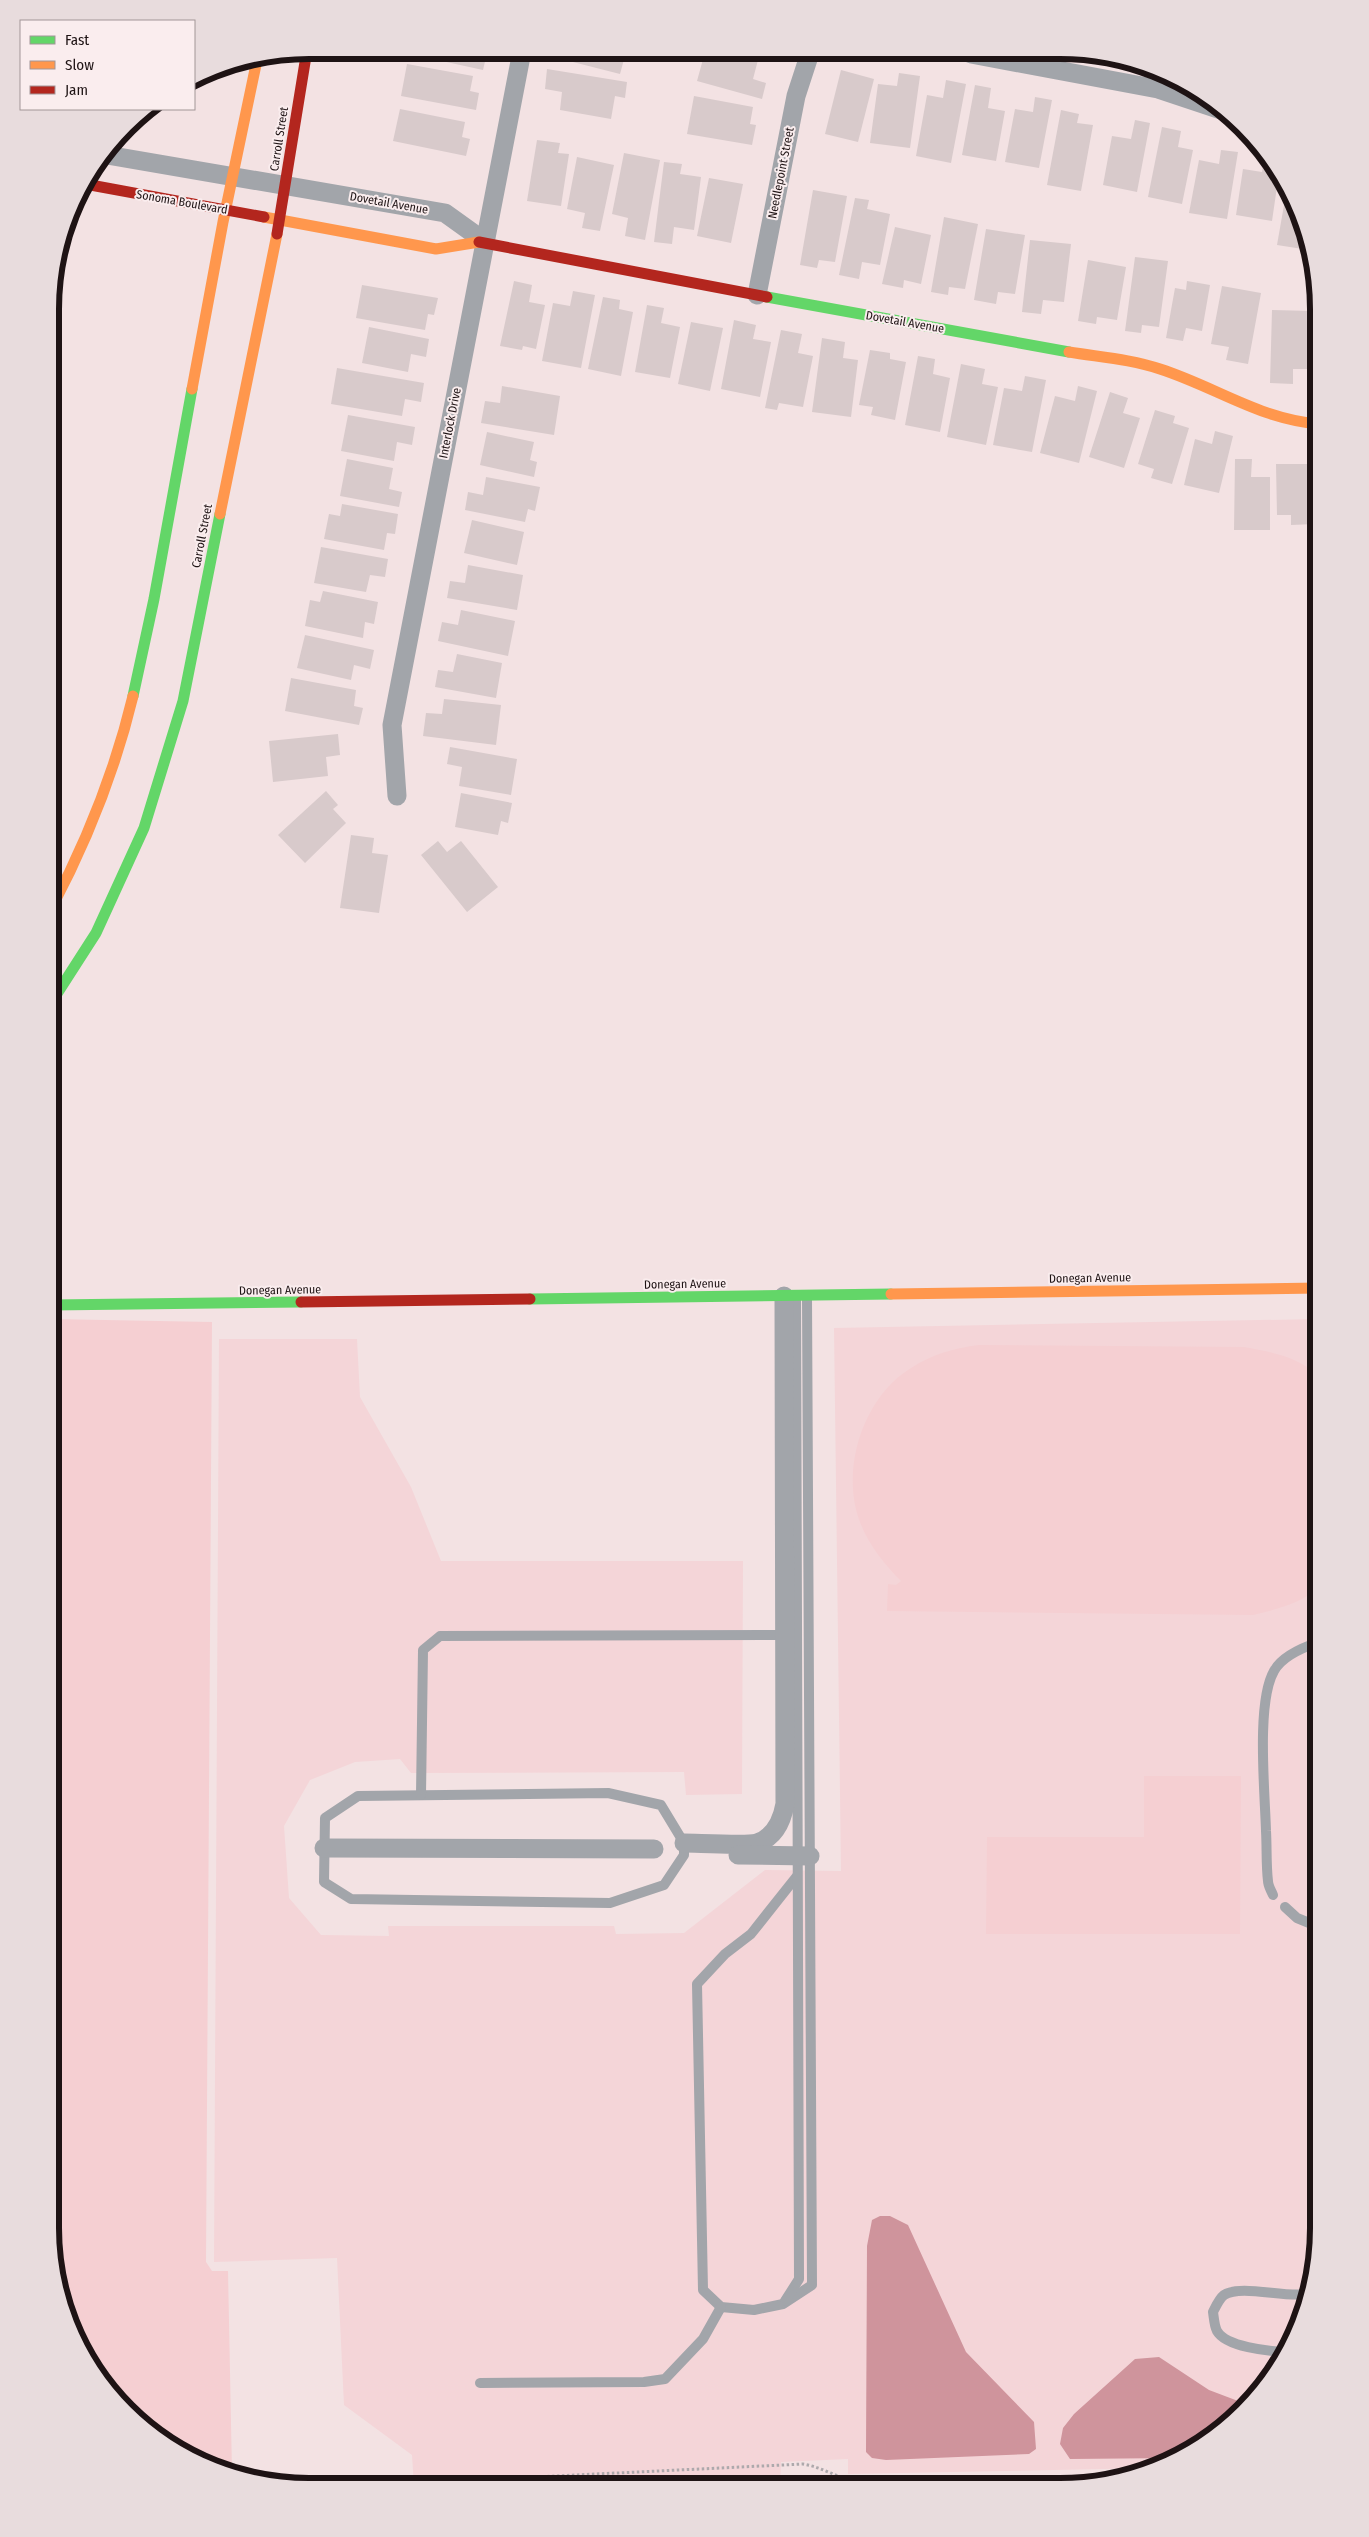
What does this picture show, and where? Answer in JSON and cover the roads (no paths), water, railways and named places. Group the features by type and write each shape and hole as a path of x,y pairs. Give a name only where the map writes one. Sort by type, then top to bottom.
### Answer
{"street":[{"name":"Carroll Street","path":"59,991 96,933 144,828 183,701 280,221 306,59"},
{"name":"Interlock Drive","path":"397,796 392,725 520,59"},
{"name":"Needlepoint Street","path":"757,295 796,96 808,59"},
{"path":"1007,59 1159,80 1186,93"},
{"path":"59,895 87,839 136,686 156,589 230,175 256,65"},
{"path":"111,156 286,185"},
{"name":"Sonoma Boulevard","path":"91,185 280,221"},
{"name":"Dovetail Avenue","path":"286,185 445,212 484,241"},
{"name":"Dovetail Avenue","path":"280,221 436,249 484,241 757,295 1158,368 1186,377 1267,415 1310,424"},
{"name":"Donegan Avenue","path":"59,1305 1310,1288"},
{"path":"684,1849 756,1844 772,1834 783,1820 791,1634 796,1296"},
{"path":"324,1848 654,1849"},
{"path":"684,1849 804,1855"}],"lane":[{"path":"783,2304 799,2279 797,1876 804,1855 809,1634 796,1296"},
{"path":"791,1634 804,1855 812,2285 783,2304 754,2310 721,2307 703,2290 697,1984 725,1954 751,1934 797,1876"},
{"path":"421,1795 422,1650 440,1636 809,1634"},
{"path":"1273,1895 1268,1883 1264,1718 1274,1670 1288,1657 1310,1645"},
{"path":"608,1793 661,1805 684,1849 664,1885 610,1902 351,1899 324,1882 325,1818 358,1796 421,1795 608,1793"},
{"path":"1284,1907 1297,1918 1310,1924"},
{"path":"1278,2352 1268,2351 1224,2339 1217,2332 1213,2312 1223,2295 1233,2291 1253,2290 1280,2295 1302,2294"},
{"path":"480,2383 644,2382 665,2380 703,2339 721,2307"}]}
